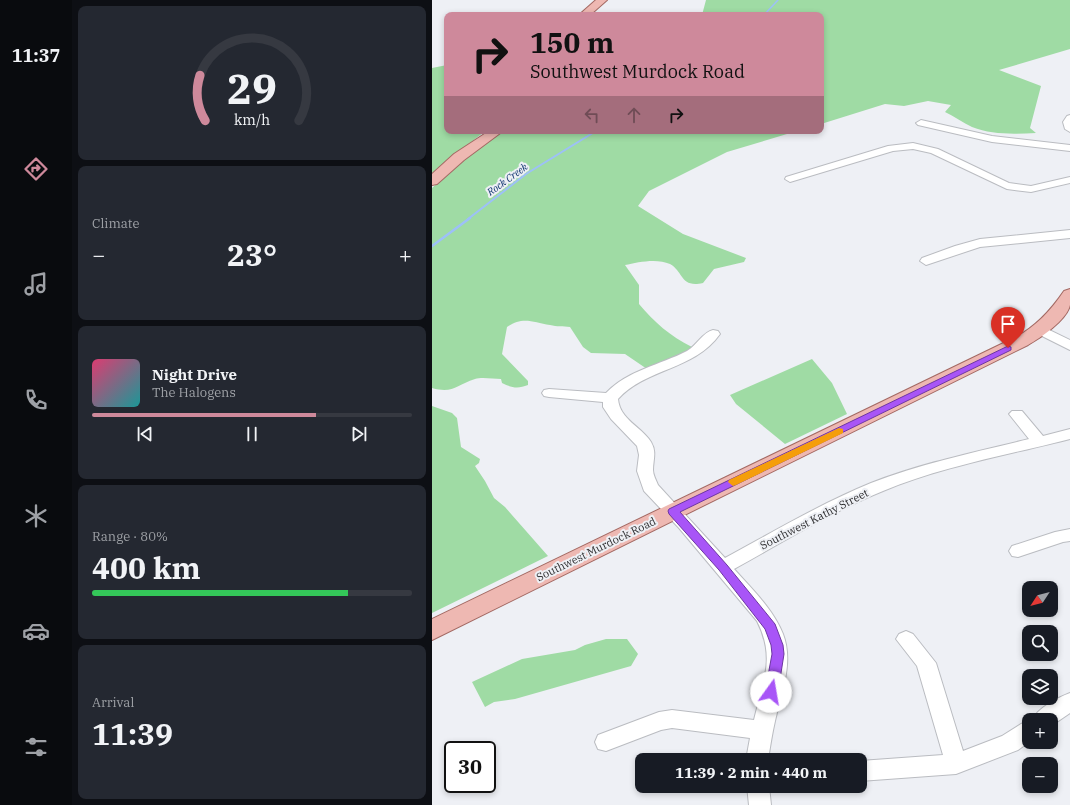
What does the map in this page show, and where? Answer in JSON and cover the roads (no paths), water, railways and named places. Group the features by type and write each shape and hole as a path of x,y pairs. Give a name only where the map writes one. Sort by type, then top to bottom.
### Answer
{"main road":[{"path":"588,12 602,0"},
{"path":"432,181 459,156 492,134"},
{"name":"Southwest Murdock Road","path":"432,630 995,355 1041,330 1061,308 1070,294"}],"street":[{"path":"1070,118 1068,122 1070,129"},
{"path":"921,123 992,139 1070,148"},
{"path":"790,179 892,148 913,146 934,151 1007,186 1031,189 1070,180"},
{"path":"926,260 959,248 980,243 1045,238 1070,234"},
{"path":"1041,330 1070,346"},
{"path":"713,334 694,353 618,387 610,398 611,407 616,416 644,444 647,455 645,471 650,487 723,568 764,616 771,627 777,645 777,667 758,753"},
{"path":"549,393 610,398"},
{"path":"1017,414 1040,442"},
{"name":"Southwest Kathy Street","path":"723,568 830,508 876,487 935,466 1070,434"},
{"path":"1018,551 1061,536 1070,535"},
{"path":"906,639 926,663 956,764"},
{"path":"1054,713 1070,702"},
{"path":"606,742 659,721 672,719 762,730"},
{"path":"867,770 956,764 1010,743 1022,735"},
{"path":"759,793 760,805"}],"waterway":[{"name":"Rock Creek","path":"767,12 778,0"},
{"name":"Rock Creek","path":"468,219 526,174 591,134"},
{"name":"Rock Creek","path":"432,246 470,218"}]}
